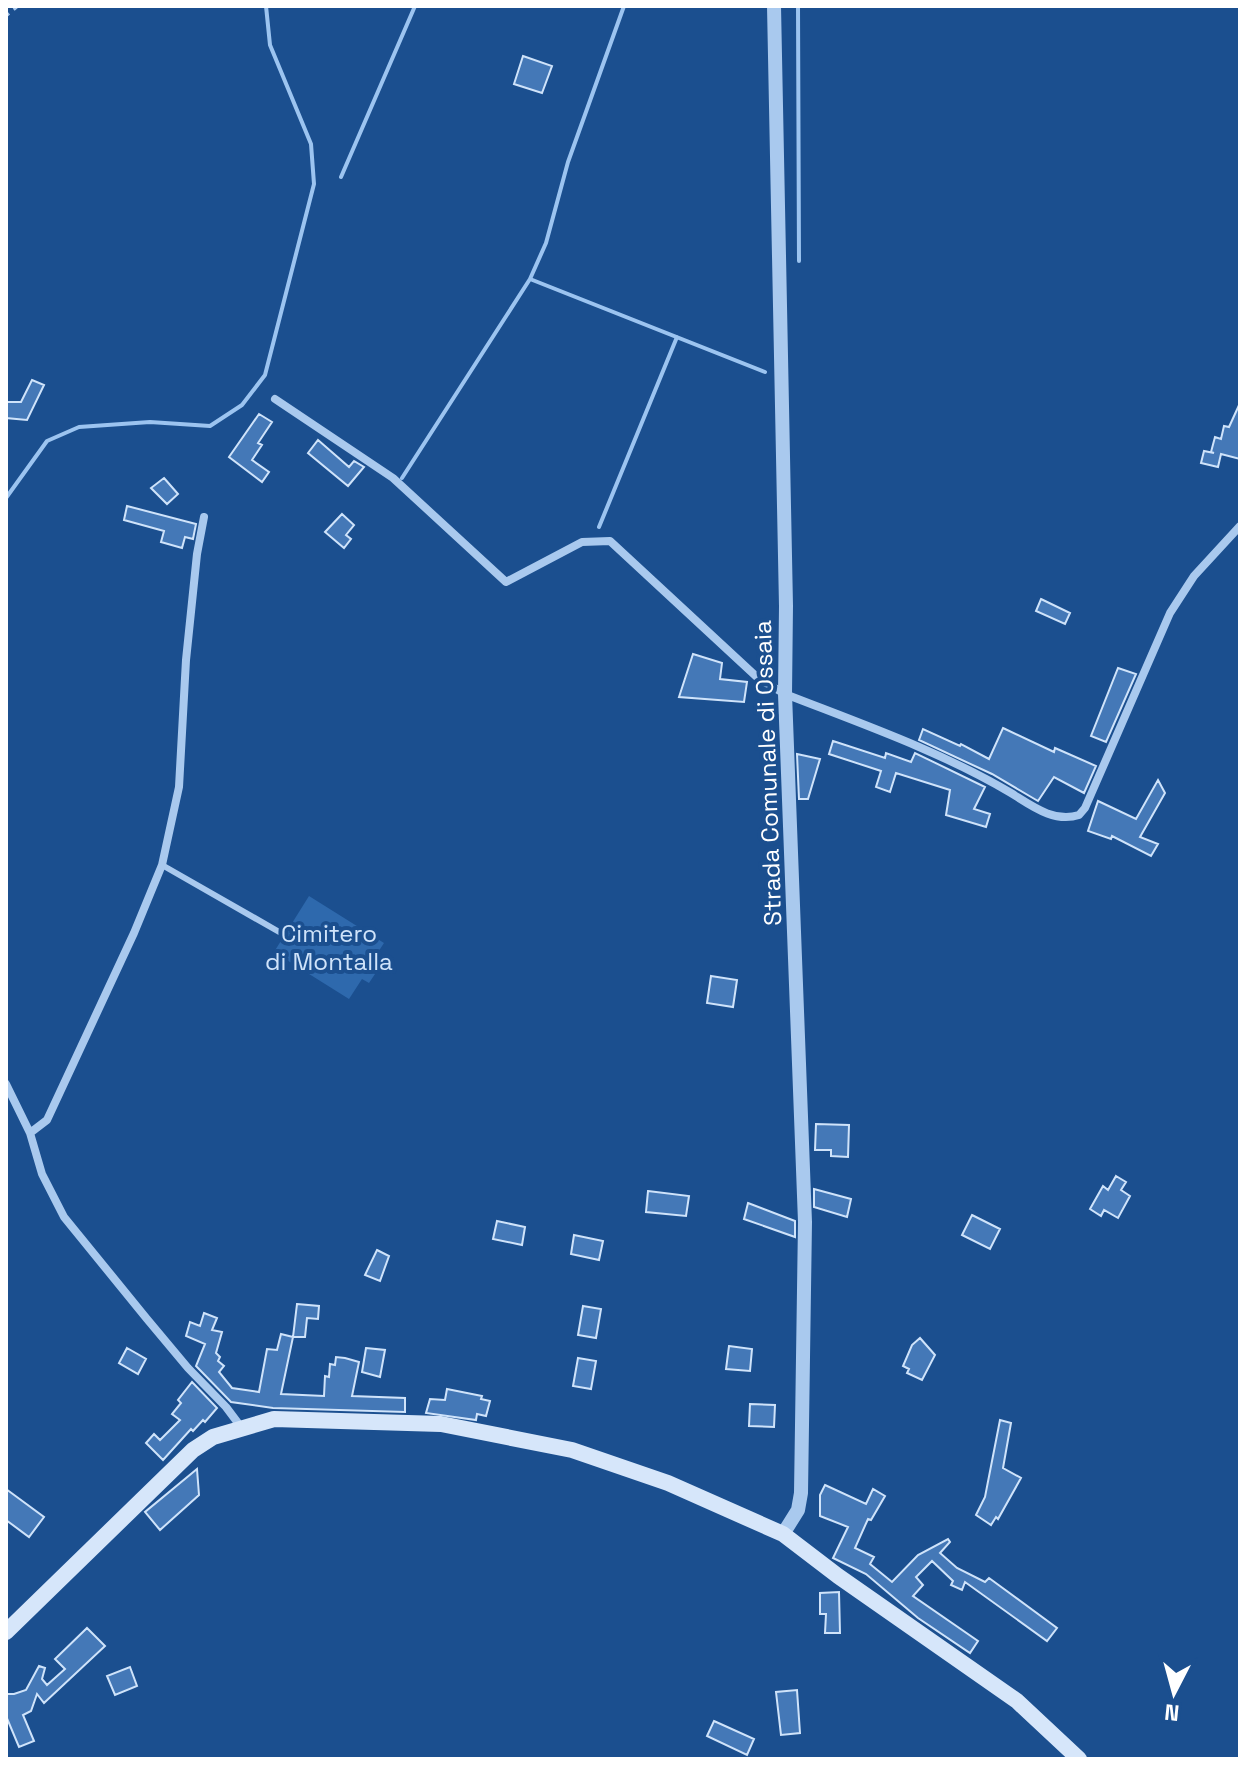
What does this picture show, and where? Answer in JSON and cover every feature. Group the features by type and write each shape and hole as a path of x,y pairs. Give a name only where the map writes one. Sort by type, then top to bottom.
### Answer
{"main road":[{"path":"6,1632 193,1450 213,1437 274,1419 441,1424 572,1450 668,1483 783,1534 1017,1701 1079,1759"}],"street":[{"name":"Strada Comunale di Ossaia","path":"774,6 785,694 805,1222 801,1493 798,1510 783,1534"},
{"path":"275,399 393,478 506,582 582,542 610,541 759,679 785,694 966,766 1042,812 1058,818 1079,815 1085,808 1170,613 1194,576 1240,526"},
{"path":"30,1133 47,1120 134,933 162,865 179,787 186,660 204,517"},
{"path":"6,1084 30,1133 42,1174 64,1217 177,1356 241,1427"}],"lane":[{"path":"162,865 281,933"}],"path":[{"path":"6,16 18,6"}],"green space":[{"name":"Cimitero di Montalla","path":"309,896 384,943 369,966 377,971 369,983 362,979 349,999 274,952"}],"building":[{"path":"523,56 552,66 542,93 514,84"},
{"path":"32,380 44,385 27,420 6,418 6,402 21,402"},
{"path":"1240,403 1240,459 1221,454 1218,467 1201,463 1204,451 1214,453 1211,452 1215,437 1221,439 1224,426 1229,427"},
{"path":"259,414 272,422 258,443 262,445 252,460 269,472 262,482 229,457"},
{"path":"318,440 349,467 354,461 364,467 348,486 308,453"},
{"path":"164,478 178,494 167,504 151,488"},
{"path":"127,506 196,524 193,539 185,537 182,548 161,542 164,531 124,520"},
{"path":"342,514 354,525 346,535 351,539 344,548 325,532"},
{"path":"1041,599 1070,613 1065,624 1036,611"},
{"path":"693,654 722,663 720,679 747,682 744,702 679,697"},
{"path":"1118,668 1136,674 1106,742 1091,736"},
{"path":"1003,728 1054,752 1055,748 1096,766 1084,793 1054,777 1038,801 992,774 919,740 923,729 989,759"},
{"path":"833,741 885,758 886,753 911,762 915,753 985,787 974,809 990,814 986,827 946,815 950,790 896,773 890,792 876,787 881,771 829,754"},
{"path":"797,754 820,759 808,799 799,799"},
{"path":"1158,780 1165,793 1140,837 1158,844 1151,856 1112,836 1111,839 1088,831 1098,801 1136,819"},
{"path":"711,976 737,980 733,1007 707,1003"},
{"path":"816,1124 849,1125 848,1157 831,1156 831,1150 815,1150"},
{"path":"1116,1176 1126,1182 1121,1190 1130,1196 1118,1218 1104,1210 1101,1216 1090,1209 1103,1186 1108,1190"},
{"path":"814,1189 851,1199 847,1217 814,1207"},
{"path":"648,1191 689,1196 686,1216 646,1212"},
{"path":"748,1203 795,1221 795,1237 744,1219"},
{"path":"972,1215 1000,1229 990,1249 962,1235"},
{"path":"497,1221 525,1227 522,1245 493,1239"},
{"path":"574,1235 603,1241 599,1260 571,1254"},
{"path":"377,1250 389,1256 380,1281 365,1275"},
{"path":"297,1304 319,1306 318,1319 307,1318 305,1337 293,1337"},
{"path":"583,1306 601,1309 596,1338 578,1335"},
{"path":"204,1313 217,1318 212,1330 222,1332 216,1353 220,1357 218,1361 224,1366 219,1372 232,1388 259,1392 267,1349 277,1350 281,1334 293,1337 281,1394 324,1396 325,1376 329,1377 330,1364 335,1365 336,1357 345,1358 359,1362 352,1396 405,1398 405,1412 273,1408 231,1402 196,1366 205,1344 186,1336 190,1322 200,1326"},
{"path":"920,1338 935,1355 922,1380 907,1373 909,1369 903,1366 912,1345"},
{"path":"729,1346 752,1349 750,1371 726,1369"},
{"path":"127,1348 146,1359 138,1374 119,1363"},
{"path":"366,1348 385,1350 380,1377 362,1372"},
{"path":"578,1358 596,1361 591,1389 573,1386"},
{"path":"192,1382 217,1408 205,1422 203,1420 193,1431 191,1429 163,1460 146,1443 154,1434 160,1440 180,1420 172,1414"},
{"path":"447,1389 482,1396 481,1399 490,1401 486,1416 477,1414 476,1420 426,1413 430,1399 445,1400"},
{"path":"750,1404 775,1405 774,1427 749,1426"},
{"path":"1000,1420 1011,1423 1003,1468 1021,1478 998,1519 996,1517 991,1525 976,1515 985,1497"},
{"path":"197,1469 199,1495 160,1530 145,1512"},
{"path":"825,1485 866,1504 873,1489 885,1496 871,1520 868,1519 855,1548 874,1557 870,1564 892,1582 918,1555 948,1539 950,1542 940,1553 957,1568 985,1582 989,1578 1057,1628 1047,1641 965,1582 962,1590 951,1585 953,1581 932,1561 916,1577 923,1585 913,1596 978,1641 970,1653 918,1618 866,1574 833,1558 848,1527 820,1516 820,1495"},
{"path":"6,1489 44,1517 29,1537 6,1520"},
{"path":"839,1592 840,1633 825,1633 826,1614 820,1614 820,1593"},
{"path":"87,1628 105,1646 44,1703 37,1694 31,1711 23,1715 34,1741 19,1747 6,1716 6,1694 26,1690 39,1666 45,1668 42,1679 47,1685 65,1669 55,1659"},
{"path":"130,1667 137,1686 115,1695 107,1676"},
{"path":"797,1690 800,1733 781,1735 776,1692"},
{"path":"714,1721 754,1739 747,1755 707,1736"}],"waterway":[{"path":"6,498 47,441 79,427 150,422 210,426 242,405 265,375 314,184 311,144 270,45 266,6"},
{"path":"341,177 415,6"},
{"path":"402,478 530,279 546,243 568,162 624,6"},
{"path":"798,6 799,261"},
{"path":"530,279 765,372"},
{"path":"599,527 677,337"}]}
